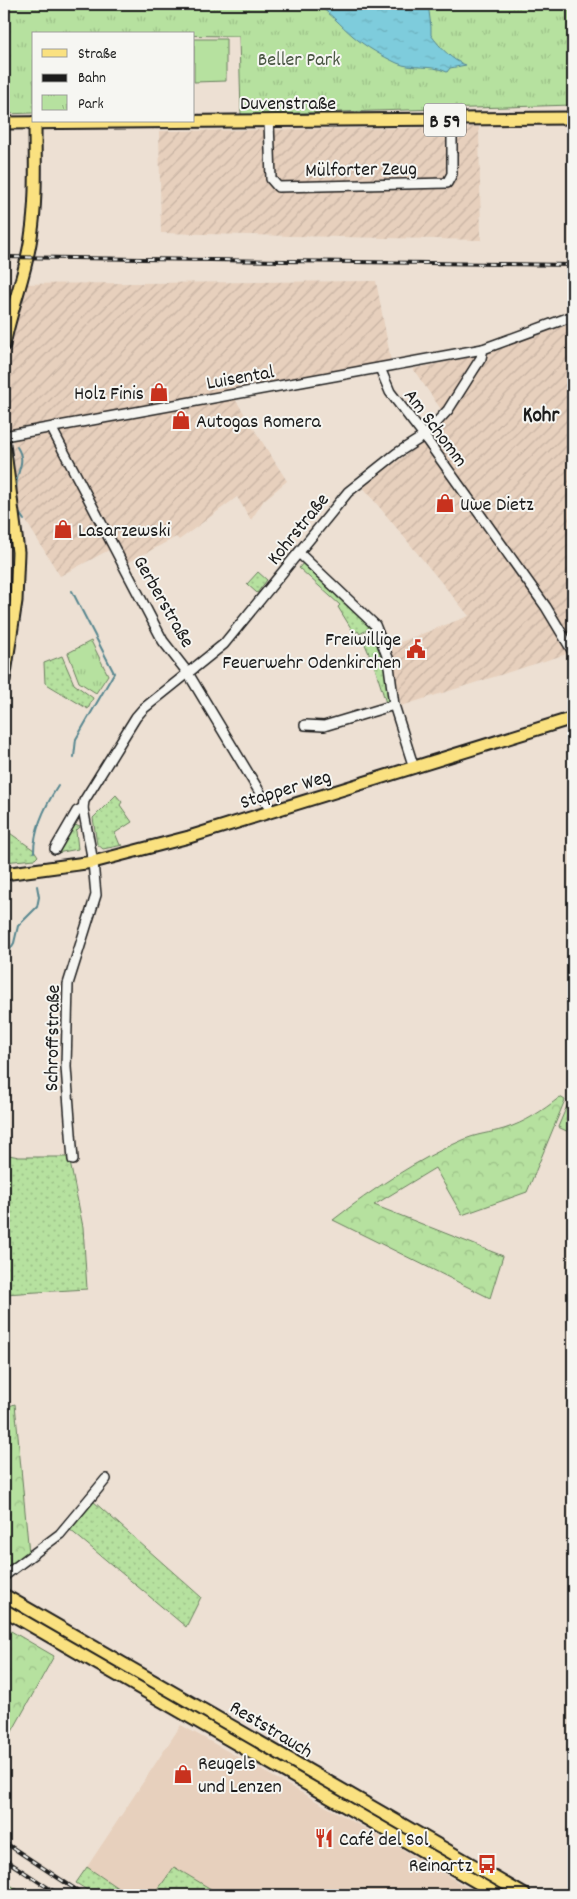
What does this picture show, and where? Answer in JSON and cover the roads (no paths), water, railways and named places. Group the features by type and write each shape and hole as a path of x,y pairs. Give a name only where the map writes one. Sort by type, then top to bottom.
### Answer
{"main road":[{"name":"Duvenstraße","path":"195,121 573,118"},
{"name":"Duvenstraße","path":"4,123 35,122"},
{"path":"4,345 9,316 31,238 34,216 35,122"},
{"path":"4,444 18,552 16,601 4,680"},
{"name":"Stapper Weg","path":"4,874 93,862 189,837 573,718"},
{"name":"Reststrauch","path":"4,1594 522,1895"},
{"name":"Reststrauch","path":"4,1610 499,1895"}],"street":[{"name":"Mülforter Zeug","path":"269,121 271,179 278,187 447,183 452,174 452,120"},
{"path":"483,349 573,316"},
{"name":"Luisental","path":"4,436 52,429 483,349"},
{"name":"Kohrstraße","path":"55,850 77,811 83,808 84,801 136,717 224,644 348,492 397,453 424,436 448,410 481,358 483,349"},
{"name":"Am Schomm","path":"380,368 390,392 424,436 546,607 573,652"},
{"name":"Gerberstraße","path":"52,429 163,641 188,673 271,811"},
{"path":"299,553 375,625 388,658 394,705 414,768"},
{"path":"305,725 324,726 394,705"},
{"path":"83,808 93,862"},
{"name":"Schroffstraße","path":"73,1160 66,1067 68,984 72,967 96,900 93,862"},
{"path":"4,1576 60,1534 106,1479"}],"water":[{"path":"315,4 350,4 365,9 381,4 397,4 400,6 429,4 431,35 451,57 466,65 450,68 447,72 435,68 397,63 363,44"}],"waterway":[{"path":"4,6 45,4"},
{"path":"15,495 21,459 17,447"},
{"path":"18,511 24,520"},
{"path":"72,591 114,673 76,739 74,757"},
{"path":"34,852 34,843 41,818 58,786"},
{"path":"4,959 14,943 18,926 37,907 39,897 37,886"}],"railway":[{"path":"4,257 573,265"},
{"path":"4,1842 84,1895"},
{"path":"4,1859 59,1895"}],"place":[{"name":"Holz Finis","path":"159,392"},
{"name":"Autogas Romera","path":"181,420"},
{"name":"Uwe Dietz","path":"445,503"},
{"name":"Lasarzewski","path":"63,529"},
{"name":"Freiwillige Feuerwehr Odenkirchen","path":"416,649"},
{"name":"Reugels und Lenzen","path":"183,1774"},
{"name":"Café del Sol","path":"324,1838"},
{"name":"Reinartz","path":"487,1864"}],"district":[{"name":"Kohr","path":"541,414"}],"park label":[{"name":"Beller Park","path":"299,58"}]}
